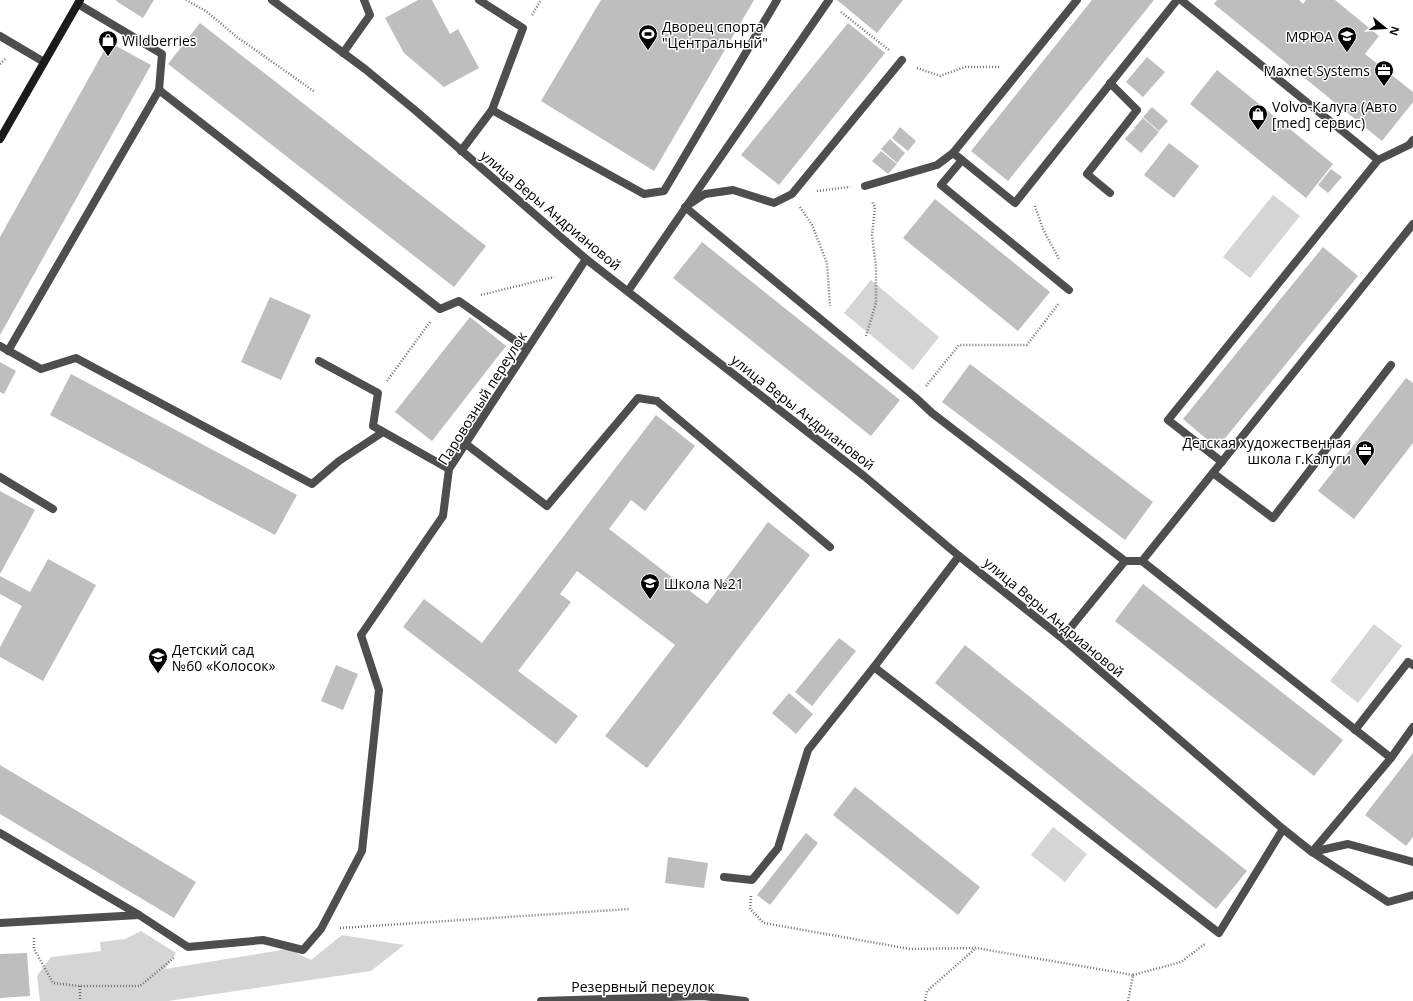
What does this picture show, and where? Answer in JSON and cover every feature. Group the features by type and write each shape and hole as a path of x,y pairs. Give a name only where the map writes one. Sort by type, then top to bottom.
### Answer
{"street":[{"name":"улица Веры Андриановой","path":"272,0 343,53 416,111 586,259 864,476 958,556 1062,638 1283,829 1312,852 1388,902 1413,895"},
{"path":"343,53 370,15 364,0"},
{"path":"462,151 492,110 523,28 479,0"},
{"path":"492,110 644,194 664,191 776,0"},
{"path":"865,186 937,165 953,153 1077,0"},
{"path":"953,153 1015,203 1177,0"},
{"path":"1181,0 1378,160"},
{"path":"628,291 829,1"},
{"path":"0,139 79,2 162,54 159,90 8,351"},
{"path":"0,36 44,62"},
{"path":"685,207 705,194 733,190 774,203 792,194 902,60"},
{"path":"1110,83 1137,110 1087,174 1110,193"},
{"path":"159,90 440,309 459,301 527,349"},
{"path":"1222,462 1168,420 1378,160 1412,145"},
{"path":"962,160 941,185 1069,290"},
{"path":"685,207 861,352 932,413 1125,561 1142,561 1391,758"},
{"path":"1142,561 1413,224"},
{"name":"Паровозный переулок","path":"321,929 362,851 378,690 361,635 443,516 449,470 586,259"},
{"path":"0,346 41,369 76,358 312,484 339,461 384,432"},
{"path":"319,361 378,393 372,426 449,470"},
{"path":"1214,473 1273,518 1391,365"},
{"path":"466,444 547,506 638,398 657,401 830,547"},
{"path":"0,477 53,509"},
{"path":"724,877 752,880 778,848 808,750 874,667 958,556"},
{"path":"1062,638 1125,561"},
{"path":"1355,730 1408,662 1413,665"},
{"path":"874,667 1219,933 1283,829"},
{"path":"1312,852 1391,758 1413,728"},
{"path":"0,833 139,914 188,946 263,940 303,950 321,929"},
{"path":"1312,852 1348,844 1413,862"},
{"path":"0,923 139,914"},
{"name":"Резервный переулок","path":"541,1001 674,999 703,996 744,1001"}],"path":[{"path":"186,0 206,11 237,37 315,92"},
{"path":"829,1 902,60 940,76 965,67 997,67 1020,71"},
{"path":"916,398 960,345 1027,345 1069,290 1058,258 1043,229 1029,184"},
{"path":"831,328 827,262 812,226 792,194 865,186 875,207 872,235 876,267 876,303 861,352"},
{"path":"459,301 555,276"},
{"path":"378,393 440,309"},
{"path":"752,880 750,909 764,923 910,949 976,948 1133,975 1181,962 1219,933"},
{"path":"321,929 630,908"},
{"path":"33,921 34,949 52,983 80,986 140,986 188,946"},
{"path":"925,1001 926,991 976,948"},
{"path":"1128,1001 1133,975"},
{"path":"80,986 80,1001"}],"shaded area":[{"path":"1273,195 1300,216 1250,278 1223,257"},
{"path":"871,280 939,337 913,370 844,313"},
{"path":"1374,624 1402,646 1358,703 1330,681"},
{"path":"1053,827 1087,854 1065,882 1031,855"},
{"path":"141,931 176,953 165,969 288,949 311,960 342,935 404,945 371,971 168,1001 40,1001 37,976 51,957 101,951 100,942 125,939"}],"building":[{"path":"154,0 143,18 116,1"},
{"path":"418,0 432,0 450,34 458,29 479,68 444,87 404,53 385,18"},
{"name":"Дворец спорта \"Центральный\"","path":"601,0 754,0 654,171 541,101"},
{"path":"837,0 903,0 877,33"},
{"path":"1092,0 1154,0 1008,181 971,151"},
{"path":"1217,0 1299,0 1303,4 1306,0 1335,0 1379,36 1365,54 1413,92 1413,102 1382,141 1214,4"},
{"path":"200,23 486,246 454,287 168,64"},
{"path":"848,23 885,53 779,185 741,155"},
{"path":"109,42 151,65 0,335 0,237"},
{"path":"1147,57 1165,72 1143,97 1126,82"},
{"name":"Volvo-Калуга (Авто [med] сервис)","path":"1217,70 1333,164 1306,198 1190,104"},
{"path":"1152,107 1168,121 1159,131 1143,117"},
{"path":"1143,118 1159,132 1141,153 1125,139 1134,129 1137,131 1134,128"},
{"path":"900,127 916,141 908,151 892,138"},
{"path":"890,139 905,153 897,163 881,149"},
{"path":"1169,143 1199,166 1174,198 1144,175"},
{"path":"881,151 897,164 888,174 872,161"},
{"path":"1331,169 1342,177 1328,193 1318,185"},
{"path":"935,199 1050,292 1018,331 903,238"},
{"path":"702,242 900,400 871,436 673,278"},
{"path":"1323,247 1358,276 1217,448 1183,419"},
{"path":"270,297 311,315 281,380 241,362"},
{"path":"470,317 506,346 432,441 395,412"},
{"path":"0,362 16,371 4,394 0,392"},
{"path":"970,364 1153,502 1125,540 942,402"},
{"path":"71,374 297,495 275,535 50,415"},
{"name":"Детская художественная школа г.Калуги","path":"1406,378 1413,383 1413,443 1354,519 1318,491"},
{"path":"656,415 695,446 645,511 631,500 609,529 707,604 768,522 810,555 647,768 605,736 675,645 577,571 560,594 571,602 518,671 578,716 556,744 403,627 424,599 482,643"},
{"path":"0,491 35,510 0,574"},
{"path":"48,559 96,585 43,681 0,657 0,647 22,606 0,594 0,576 30,592"},
{"path":"1143,584 1343,740 1314,776 1115,621"},
{"path":"839,638 856,651 812,706 795,692"},
{"path":"965,645 1247,871 1216,909 935,683"},
{"path":"336,665 358,674 343,710 321,701"},
{"path":"789,693 813,714 796,734 772,713"},
{"path":"1413,753 1413,837 1406,846 1365,815"},
{"path":"0,765 196,882 174,918 0,814"},
{"path":"855,787 980,887 958,915 833,815"},
{"path":"806,833 818,843 770,905 757,895"},
{"path":"668,857 708,863 704,888 665,883"},
{"path":"27,953 30,996 0,998 0,954"}],"place":[{"name":"Дворец спорта \"Центральный\"","path":"648,51"},
{"name":"МФЮА","path":"1347,53"},
{"name":"Wildberries","path":"108,57"},
{"name":"Maxnet Systems","path":"1384,87"},
{"name":"Volvo-Калуга (Авто [med] сервис)","path":"1258,131"},
{"name":"Детская художественная школа г.Калуги","path":"1365,467"},
{"name":"Школа №21","path":"650,600"},
{"name":"Детский сад №60 «Колосок»","path":"158,674"}]}
